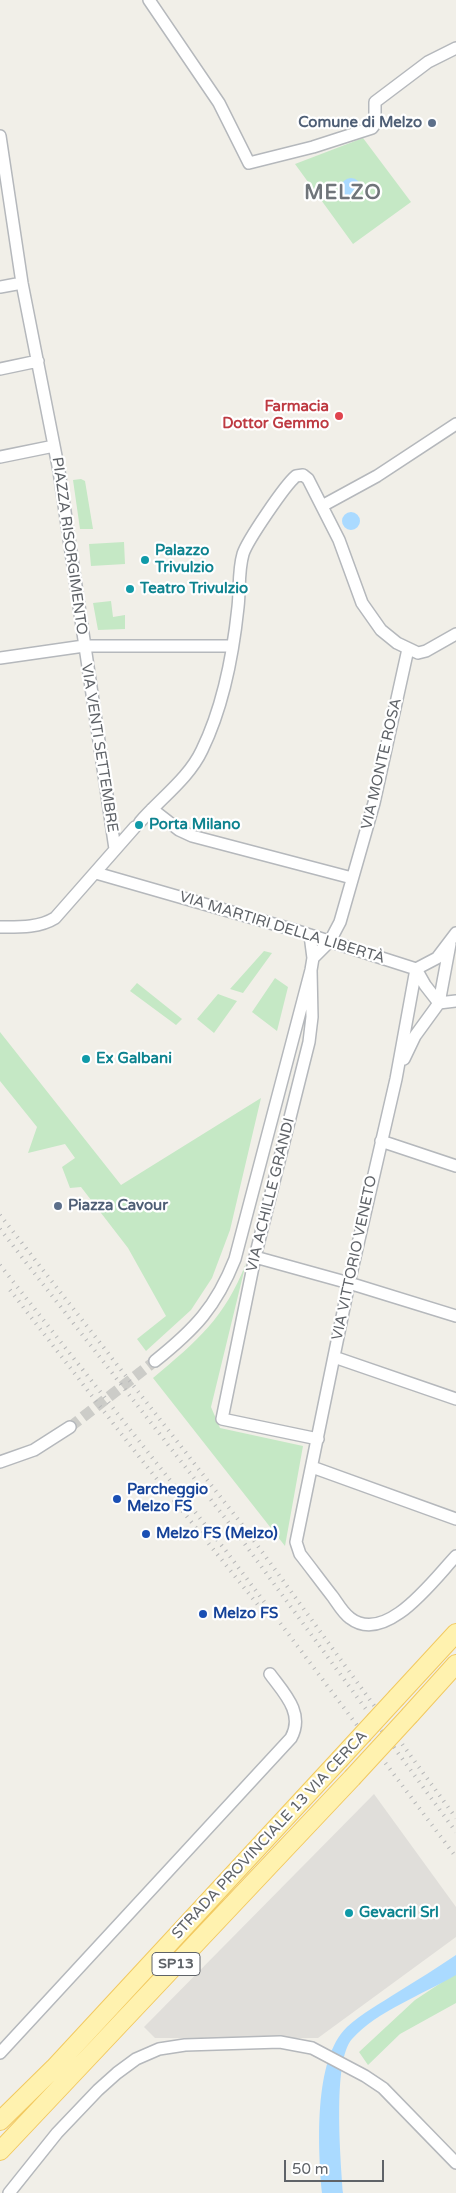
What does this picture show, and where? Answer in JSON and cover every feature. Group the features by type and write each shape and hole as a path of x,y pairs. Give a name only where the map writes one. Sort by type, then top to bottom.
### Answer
{"main road":[{"name":"STRADA PROVINCIALE 13 VIA CERCA","path":"0,2121 54,2068 456,1634"},
{"name":"STRADA PROVINCIALE 13 VIA CERCA","path":"0,2151 352,1778 456,1664"}],"street":[{"path":"149,0 219,102 249,163 369,129 375,124 375,102 428,62 456,48"},
{"name":"PIAZZA RISORGIMENTO","path":"0,136 22,283 54,446 84,646"},
{"path":"0,287 22,283"},
{"path":"0,369 38,362"},
{"path":"322,506 372,480 456,424"},
{"path":"0,457 54,446"},
{"path":"0,926 31,926 53,920 67,907 138,824 185,776 202,750 220,701 239,605 241,560 245,548 293,478 302,475 308,480 343,551 357,592 370,617 389,638 418,653 426,651 456,634"},
{"path":"0,658 84,646 232,646"},
{"name":"VIA VENTI SETTEMBRE","path":"84,646 115,850"},
{"name":"VIA MONTE ROSA","path":"313,958 330,941 339,924 377,790 408,649"},
{"path":"152,809 179,830 192,836 352,878"},
{"name":"VIA MARTIRI DELLA LIBERTÀ","path":"96,873 310,934 416,969"},
{"path":"155,1361 184,1338 203,1318 219,1295 230,1273 242,1238 276,1098 311,970 313,958 310,934"},
{"path":"454,941 437,958 416,969 425,985 439,1003 456,1001"},
{"name":"VIA VITTORIO VENETO","path":"396,1079 415,1036 439,1003 454,941"},
{"name":"VIA VITTORIO VENETO","path":"416,969 396,1079 349,1283 296,1538 300,1554 349,1618 367,1625 391,1620 402,1612 456,1556"},
{"name":"VIA ACHILLE GRANDI","path":"311,970 312,1017 309,1042 255,1257 222,1419 318,1439"},
{"path":"381,1141 456,1166"},
{"path":"255,1257 349,1283 456,1316"},
{"path":"334,1357 456,1399"},
{"path":"0,1462 34,1450 70,1426"},
{"path":"312,1467 456,1519"},
{"path":"0,2053 291,1738 296,1722 293,1707 270,1674"},
{"path":"9,2193 57,2133 98,2090 136,2059 159,2049 185,2045 280,2042 312,2048 383,2088 395,2098 456,2162"}],"shaded area":[{"name":"Gevacril Srl","path":"374,1794 456,1907 456,1937 318,2038 155,2038 144,2027"}],"green space":[{"path":"363,138 411,202 353,244 295,164"},
{"path":"81,479 85,481 93,529 80,529 73,480"},
{"path":"124,542 125,564 91,566 89,544"},
{"path":"111,601 113,617 125,615 125,629 98,630 93,603"},
{"path":"264,951 272,953 243,993 230,989"},
{"path":"275,978 288,987 277,1031 252,1012"},
{"path":"137,983 182,1019 176,1025 130,991"},
{"path":"218,994 237,1001 214,1033 197,1019"},
{"path":"0,1032 121,1185 261,1098 230,1230 212,1278 191,1310 146,1351 137,1339 166,1316 128,1248 81,1187 70,1188 62,1167 75,1158 65,1144 28,1153 37,1127 0,1081"},
{"path":"246,1263 211,1407 220,1428 303,1446 285,1546 153,1378 196,1340 219,1314 238,1282"},
{"path":"456,1973 456,2003 400,2034 368,2065 359,2052 415,2000"}],"water":[{"path":"351,178 358,181 361,188 358,195 351,198 344,195 341,188 344,181"},
{"path":"351,512 357,515 360,521 357,527 351,530 345,527 342,521 345,515"},
{"path":"456,1955 456,1975 387,2011 362,2029 352,2039 346,2051 340,2089 339,2113 343,2193 322,2193 319,2153 320,2106 328,2060 336,2042 347,2027 359,2017"}],"tunnel":[{"path":"70,1427 155,1361"}],"railway":[{"path":"0,1215 244,1527 456,1818"},
{"path":"0,1229 236,1532 456,1832"},
{"path":"0,1265 226,1551 456,1857"},
{"path":"10,1290 140,1458 262,1610"}],"place":[{"name":"Comune di Melzo","path":"432,123"},
{"name":"Farmacia Dottor Gemmo","path":"339,416"},
{"name":"Palazzo Trivulzio","path":"145,560"},
{"name":"Teatro Trivulzio","path":"130,589"},
{"name":"Porta Milano","path":"139,825"},
{"name":"Ex Galbani","path":"86,1059"},
{"name":"Piazza Cavour","path":"58,1206"},
{"name":"Parcheggio Melzo FS","path":"117,1499"},
{"name":"Melzo FS (Melzo)","path":"146,1534"},
{"name":"Melzo FS","path":"203,1614"},
{"name":"Gevacril Srl","path":"349,1913"}],"district":[{"name":"MELZO","path":"343,194"}]}
